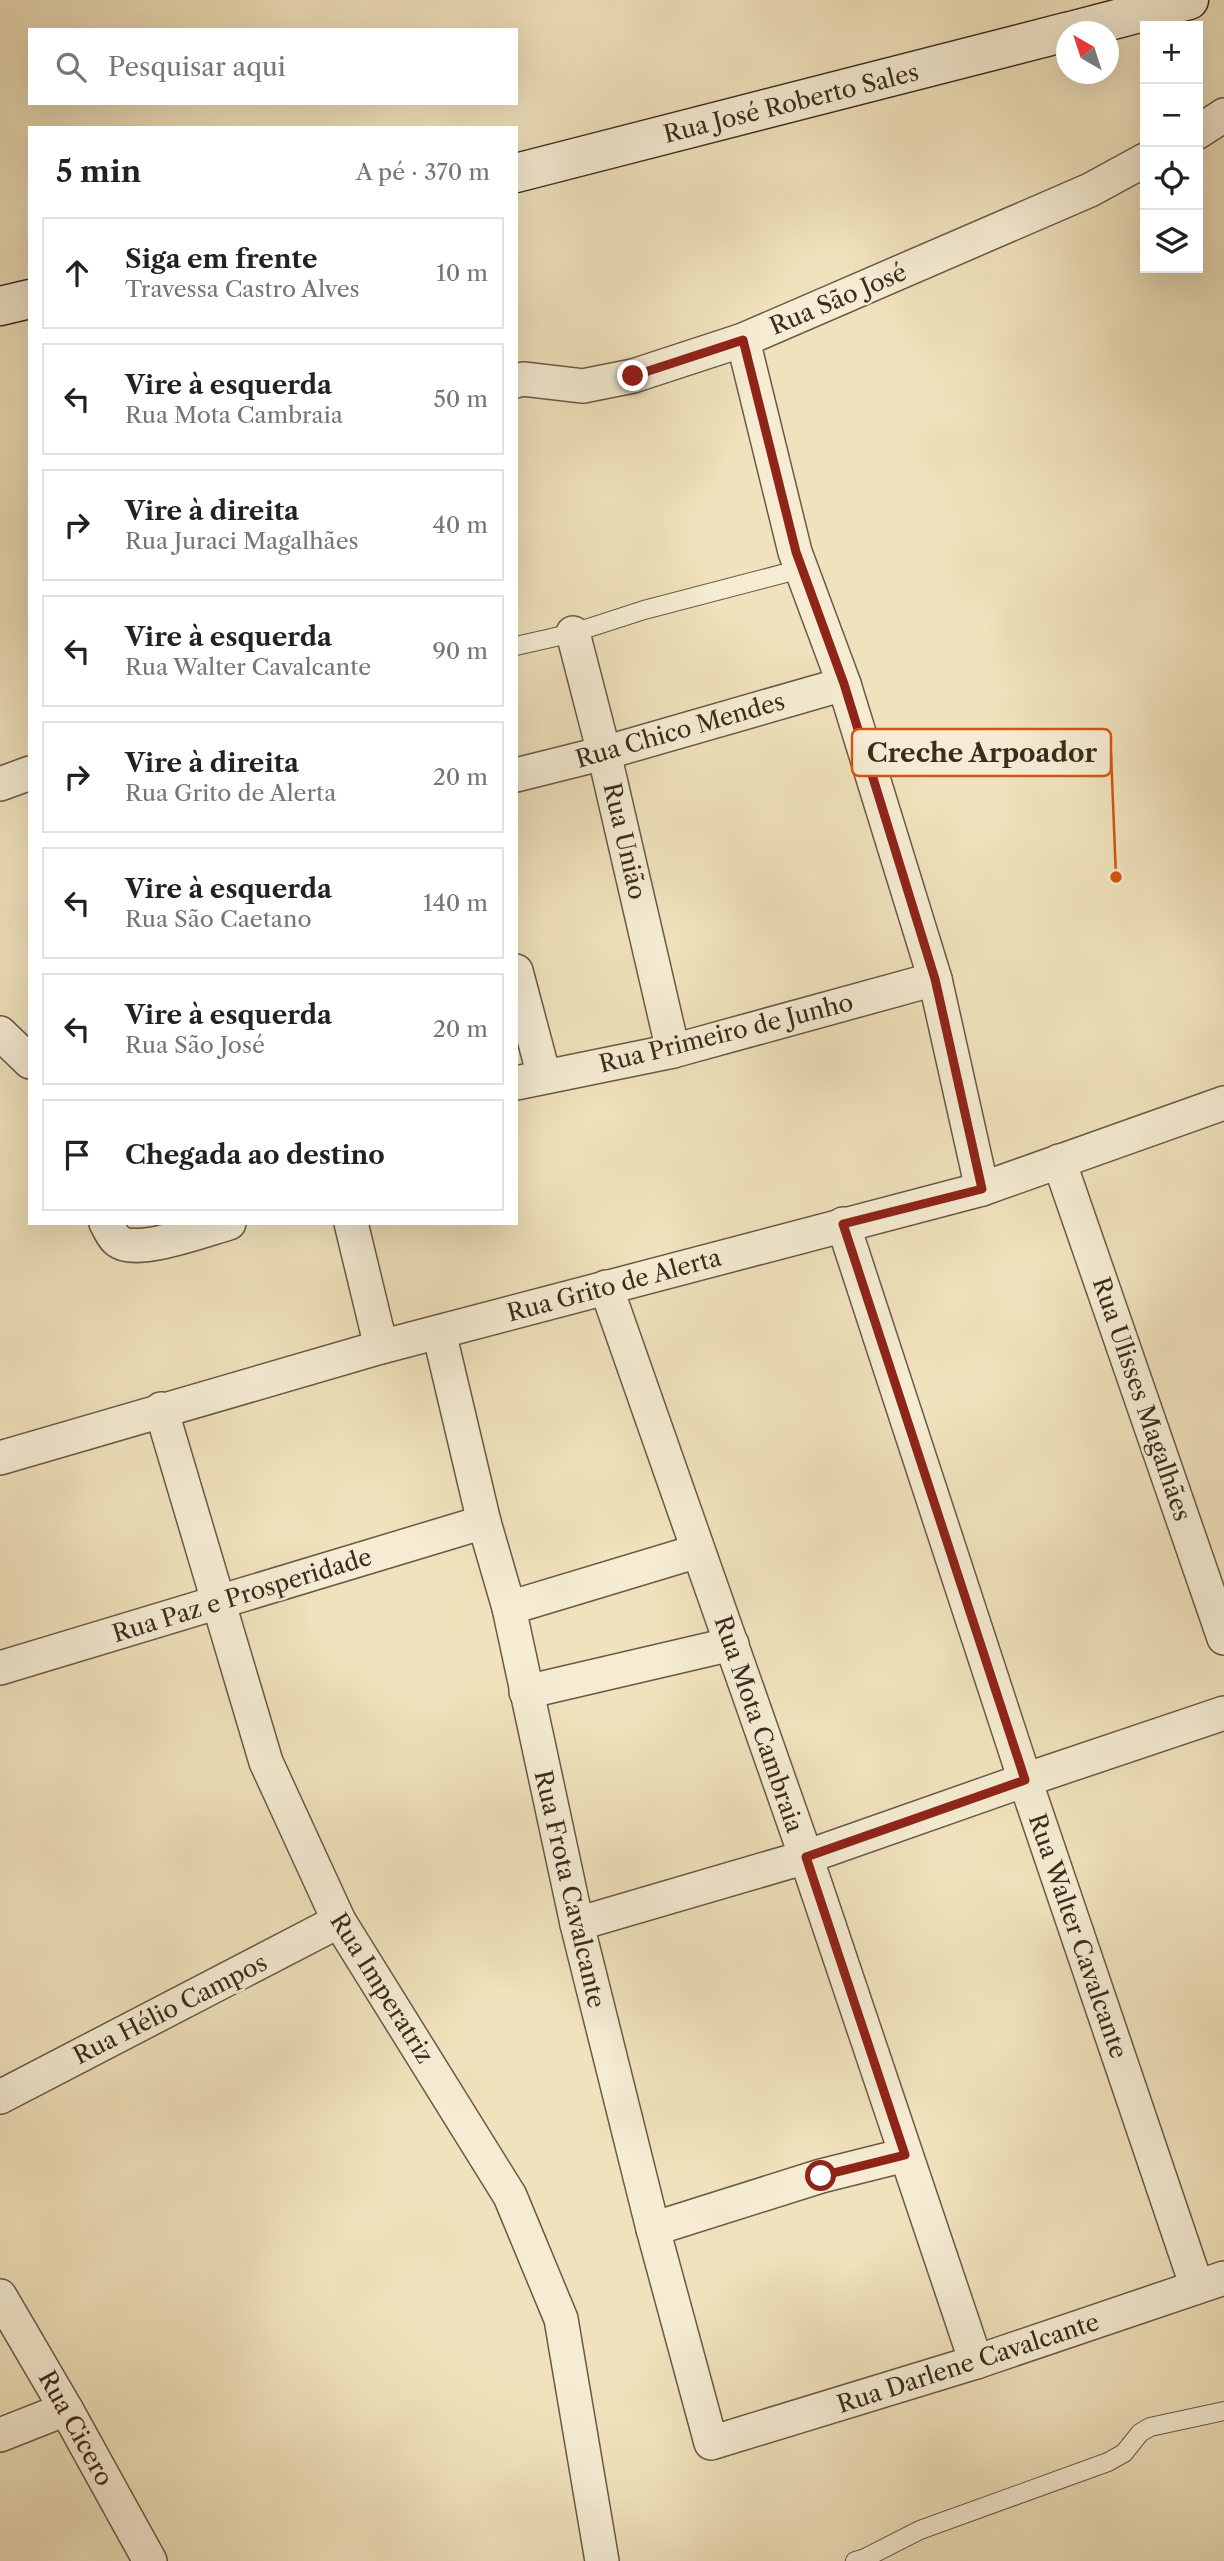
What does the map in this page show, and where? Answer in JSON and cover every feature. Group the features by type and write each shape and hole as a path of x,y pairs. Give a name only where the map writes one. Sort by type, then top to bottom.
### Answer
{"main road":[{"name":"Rua José Roberto Sales","path":"1109,21 1189,0"},
{"name":"Rua José Roberto Sales","path":"518,172 1056,35"},
{"path":"0,306 28,299"}],"street":[{"path":"1203,129 1224,115"},
{"name":"Rua São José","path":"518,380 583,386 633,376 743,340 1090,190 1140,163"},
{"path":"743,340 801,569 844,684 935,979 982,1189"},
{"name":"Rua União","path":"573,633 604,753 673,1051"},
{"name":"Rua Chico Mendes","path":"518,774 604,753 844,684"},
{"path":"0,784 28,774"},
{"name":"Rua Primeiro de Junho","path":"530,1079 673,1051 935,979"},
{"path":"518,986 530,1079"},
{"path":"9,1036 28,1060"},
{"name":"Rua Grito de Alerta","path":"0,1458 160,1409 381,1347 982,1189 1224,1103"},
{"name":"Rua Ulisses Magalhães","path":"1059,1161 1224,1638"},
{"name":"Rua Walter Cavalcante","path":"843,1224 1025,1780 1211,2283"},
{"path":"107,1225 118,1242 133,1247 222,1225"},
{"path":"351,1225 381,1347"},
{"name":"Rua Mota Cambraia","path":"606,1287 806,1857 976,2362"},
{"name":"Rua Frota Cavalcante","path":"439,1332 484,1522 509,1608 577,1924 653,2229 711,2444"},
{"name":"Rua Imperatriz","path":"160,1409 266,1762 339,1922 510,2196 561,2319 602,2561"},
{"name":"Rua Paz e Prosperidade","path":"0,1668 484,1522"},
{"path":"509,1608 698,1551"},
{"path":"526,1692 732,1644"},
{"path":"577,1924 806,1857 1224,1713"},
{"name":"Rua Hélio Campos","path":"0,2097 339,1922"},
{"path":"653,2229 821,2176 905,2155"},
{"name":"Rua Darlene Cavalcante","path":"711,2444 976,2362 1211,2283"},
{"name":"Rua Cicero","path":"0,2296 150,2561"},
{"path":"0,2435 66,2409"}],"lane":[{"path":"518,646 573,633 644,610 801,569"},
{"path":"855,2561 920,2530 1108,2462 1124,2453 1140,2433 1150,2427 1224,2411"}],"place":[{"name":"Creche Arpoador","path":"1116,877"}],"route":[{"path":"633,376 743,340 801,569 844,684 935,979 982,1189 843,1224 1025,1780 806,1857 905,2155 821,2176"}]}
